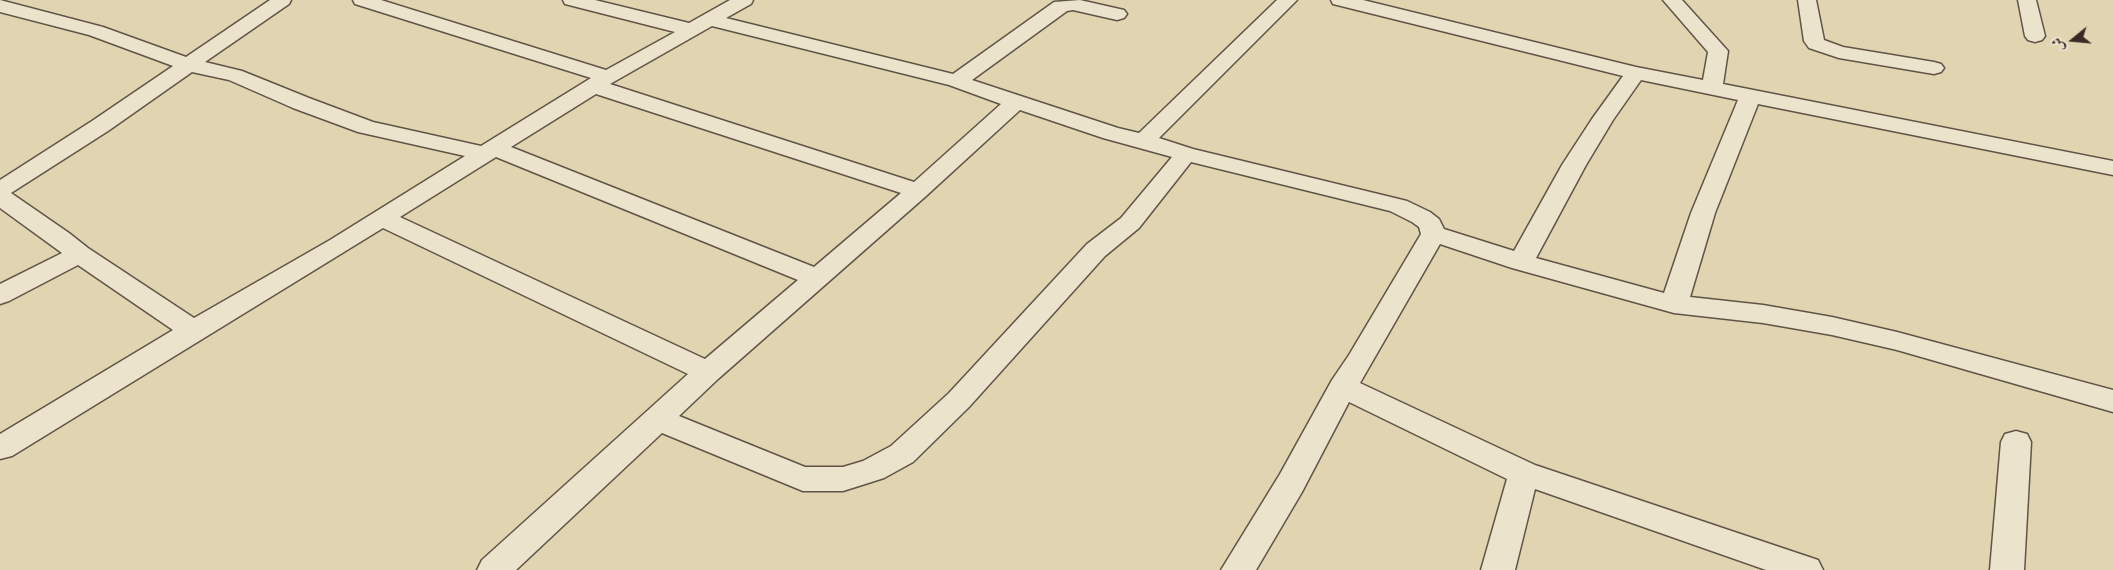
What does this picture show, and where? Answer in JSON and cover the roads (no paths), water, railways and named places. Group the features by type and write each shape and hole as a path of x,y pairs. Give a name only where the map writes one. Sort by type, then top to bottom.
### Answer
{"street":[{"path":"0,190 100,126 282,0"},
{"path":"362,0 918,191"},
{"path":"572,0 700,25 791,39 956,81 1111,133 1186,154 1398,206 1421,217 1430,224 1433,234 1360,362 1342,388 1291,483 1238,570"},
{"path":"1,448 382,218 601,81 744,0"},
{"path":"1144,141 1288,0"},
{"path":"1340,0 1636,73 2113,168"},
{"path":"1672,0 1718,51 1712,88"},
{"path":"1807,0 1816,44 1839,52 1934,68"},
{"path":"2027,0 2035,36"},
{"path":"956,81 1034,27 1060,6 1073,4 1117,14"},
{"path":"0,6 96,31 149,52 190,65 235,74 301,103 366,127 488,151 817,278"},
{"path":"1521,262 1574,165 1603,119 1636,73"},
{"path":"1674,304 1703,212 1745,113 1750,96"},
{"path":"494,570 708,372 918,191 1016,102"},
{"path":"658,419 802,479 842,479 873,470 902,454 959,400 1096,250 1130,223 1186,154"},
{"path":"0,197 60,238 78,254 126,284 193,331"},
{"path":"382,218 708,372"},
{"path":"1433,234 1521,262 1674,304 1763,314 1832,326 1897,341 2113,401"},
{"path":"0,295 78,254"},
{"path":"1342,388 1524,473 1806,570"},
{"path":"2007,570 2016,442"},
{"path":"1498,570 1524,473"}]}
